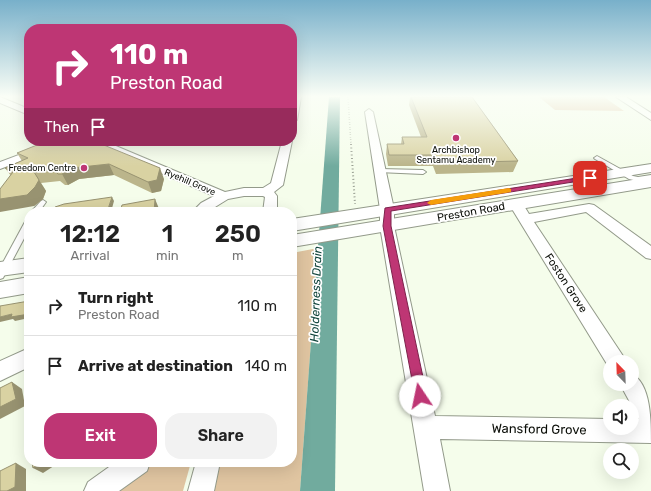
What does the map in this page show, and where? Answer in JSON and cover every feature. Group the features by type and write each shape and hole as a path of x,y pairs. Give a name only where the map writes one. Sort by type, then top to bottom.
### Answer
{"street":[{"path":"370,120 437,491"},
{"path":"0,166 52,146"},
{"name":"Ryehill Grove","path":"107,146 224,196 244,192 266,192"},
{"path":"270,207 271,196 266,192 277,185 286,146"},
{"name":"Preston Road","path":"387,218 651,168"},
{"name":"Preston Road","path":"298,232 353,221 516,204 651,182"},
{"path":"205,207 224,196"},
{"name":"Foston Grove","path":"516,204 612,355"},
{"path":"525,219 589,208 651,254"},
{"path":"1,271 24,266"},
{"path":"0,290 24,286"},
{"path":"0,371 24,359"},
{"path":"635,391 651,418"},
{"name":"Wansford Grove","path":"426,427 651,431"},
{"path":"97,491 131,467"},
{"path":"201,491 207,467"}],"lane":[{"path":"597,158 621,173 638,179 651,177"},
{"path":"380,171 423,172"},
{"path":"39,207 43,202"},
{"path":"1,271 24,231"}],"path":[{"path":"349,120 355,205 353,221"}],"shaded area":[{"path":"318,248 300,491 211,491 217,467 297,467 297,252"},
{"path":"149,467 190,467 183,491 116,491"}],"water":[{"name":"Holderness Drain","path":"327,120 340,120 335,491 300,491"}],"building":[{"path":"420,120 488,120 518,161 438,163 435,155 389,155 387,144 404,144 402,137 427,137"},
{"path":"34,146 106,146 160,168 157,180 148,182 109,164 72,168 62,174 58,174 54,170 34,172 39,180 35,187 27,195 0,199 0,189 13,172 5,168 28,158 17,153"},
{"path":"112,197 109,207 55,207 64,204"},
{"path":"155,199 154,207 121,207 122,205"},
{"path":"24,302 24,315 11,317 12,314 0,317 0,306"},
{"path":"12,382 16,399 0,407 0,388"},
{"path":"16,463 15,487 7,491 0,491 0,471"}],"slow traffic":[{"path":"431,203 509,190"}],"place":[{"name":"Archbishop Sentamu Academy","path":"456,138"},
{"name":"Freedom Centre","path":"84,168"}],"route":[{"path":"420,396 387,226 387,210 590,178"}]}
